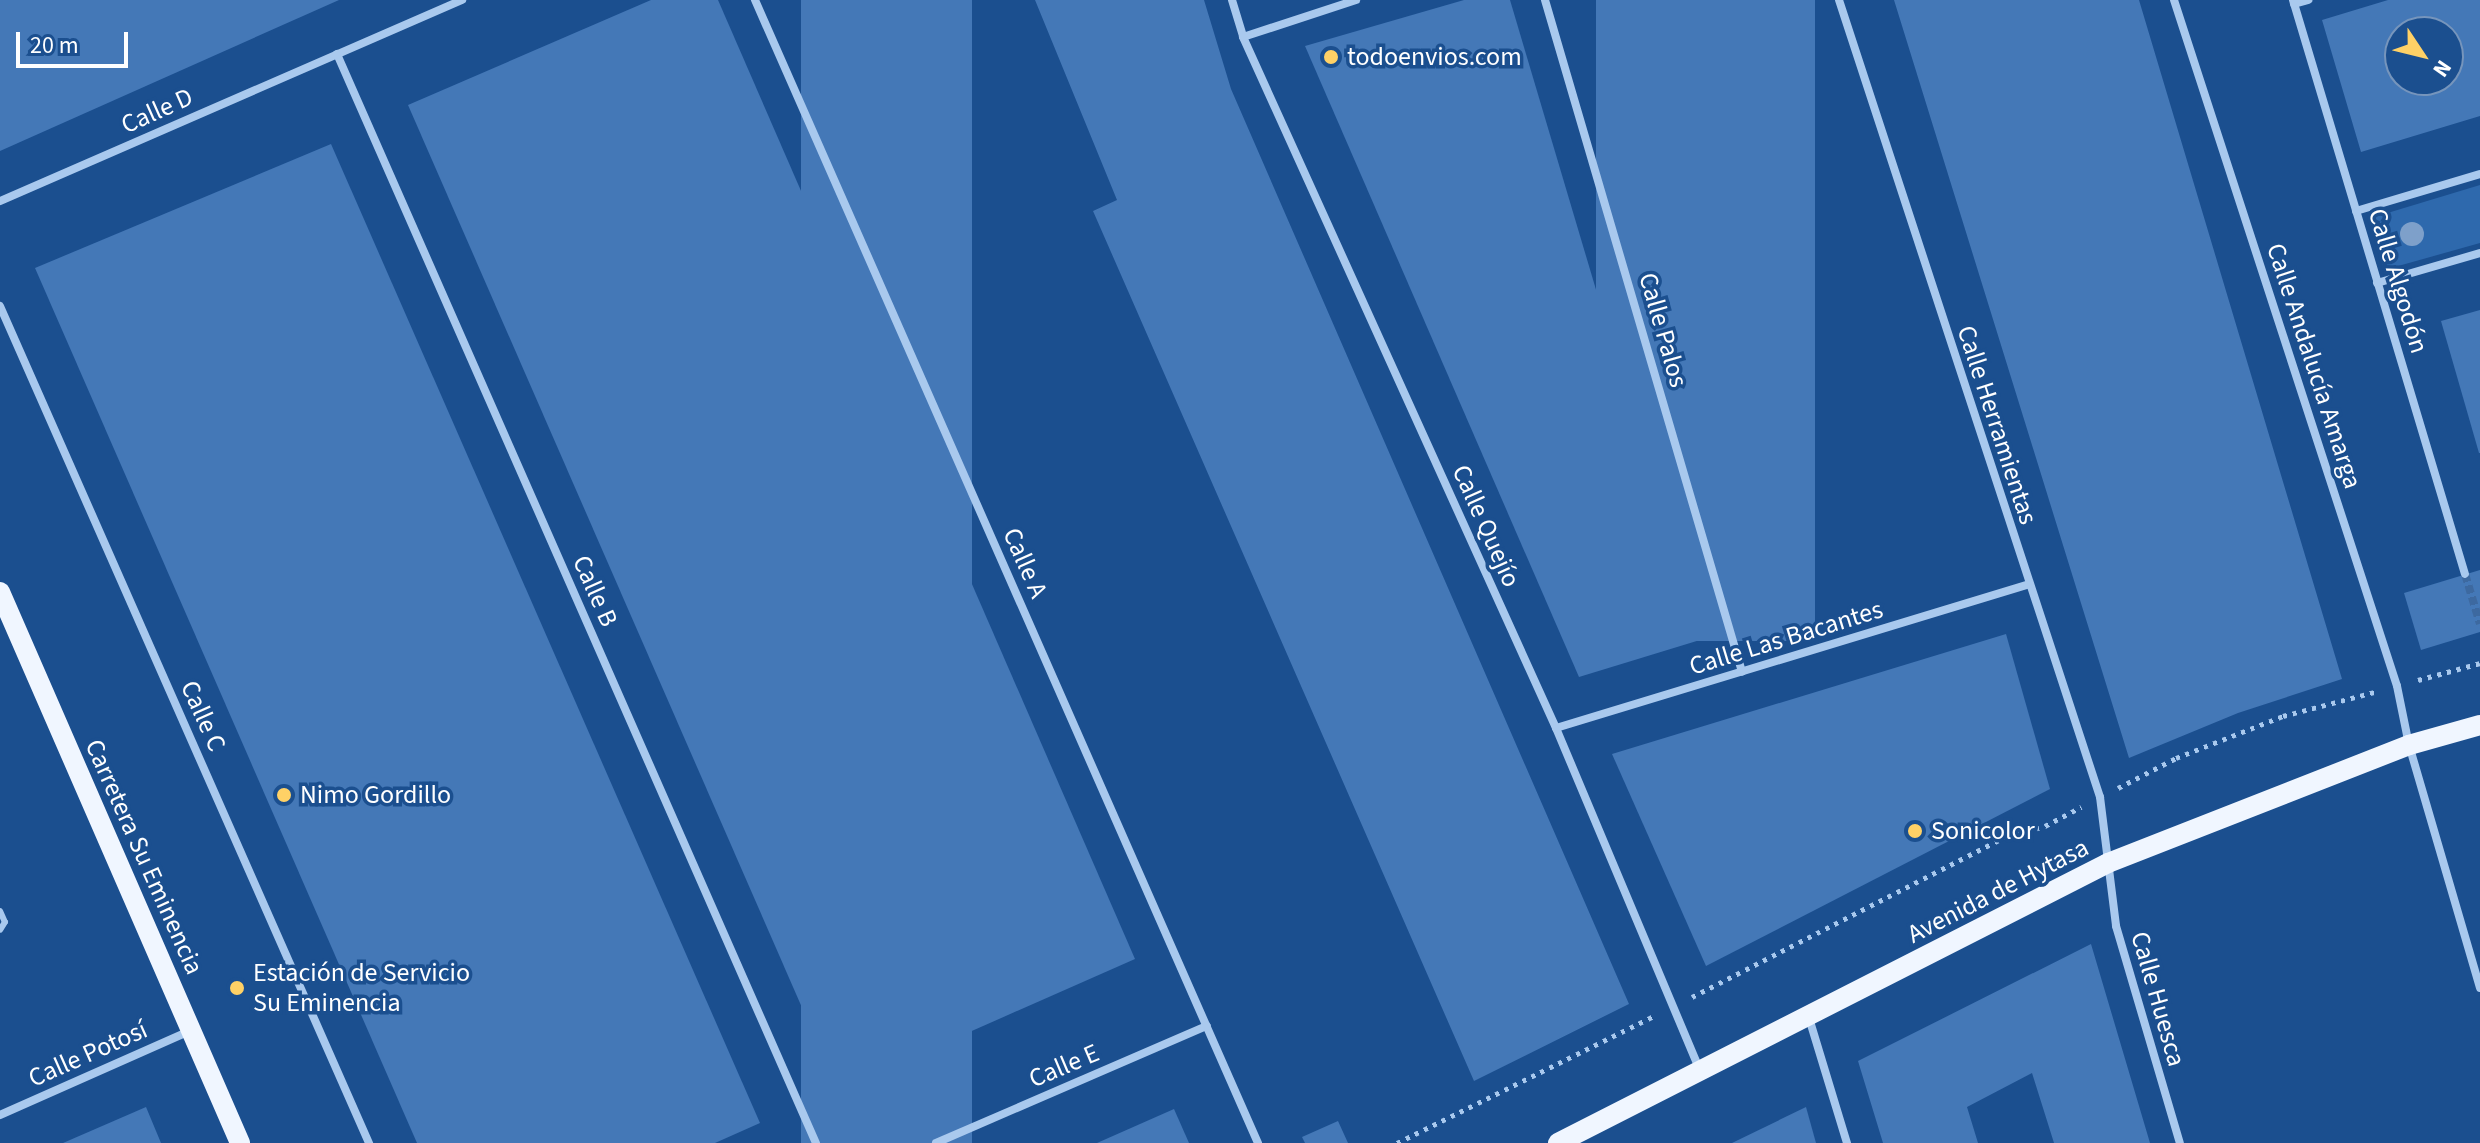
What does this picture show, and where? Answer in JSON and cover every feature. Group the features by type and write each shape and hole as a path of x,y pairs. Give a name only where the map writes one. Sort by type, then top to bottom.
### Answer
{"main road":[{"name":"Carretera Su Eminencia","path":"0,592 240,1143"},
{"name":"Avenida de Hytasa","path":"1558,1143 2108,863 2409,745 2480,725"}],"street":[{"name":"Calle D","path":"0,201 462,0"},
{"name":"Calle A","path":"755,0 1258,1143"},
{"name":"Calle Quejío","path":"1232,0 1243,37 1556,728 1700,1070"},
{"path":"1243,37 1356,0"},
{"name":"Calle Palos","path":"1545,0 1742,672"},
{"name":"Calle Herramientas","path":"1839,0 2028,585 2100,797 2108,863"},
{"name":"Calle Andalucía Amarga","path":"2174,0 2397,686 2409,745 2480,988"},
{"path":"2294,2 2308,0"},
{"name":"Calle Algodón","path":"2294,2 2465,574"},
{"name":"Calle B","path":"337,54 816,1143"},
{"path":"2356,211 2480,174"},
{"path":"2377,283 2480,253"},
{"name":"Calle C","path":"0,306 369,1143"},
{"name":"Calle Las Bacantes","path":"1556,728 2028,585"},
{"name":"Calle Huesca","path":"2108,863 2116,926 2180,1143"},
{"path":"1808,1017 1847,1143"},
{"name":"Calle E","path":"936,1143 1207,1026"},
{"name":"Calle Potosí","path":"0,1115 191,1031"}],"lane":[{"path":"0,911 5,922 0,930"}],"path":[{"path":"1397,1143 1673,1007 2006,836 2045,826 2176,758 2283,716 2480,663"}],"shaded area":[{"path":"2480,185 2480,243 2384,270 2371,218"}],"building":[{"path":"0,0 339,0 0,151"},
{"path":"651,0 718,0 1135,959 838,1090 408,105"},
{"path":"801,0 972,0 972,1143 801,1143"},
{"path":"1035,0 1204,0 1231,89 1629,1004 1474,1081 1093,211 1117,200"},
{"path":"1464,0 1510,0 1700,640 1579,677 1305,46"},
{"path":"1596,0 1815,0 1815,641 1596,641"},
{"path":"1894,0 2139,0 2342,679 2238,713 2129,758"},
{"path":"2388,0 2480,0 2480,116 2361,152 2322,20"},
{"path":"331,144 760,1123 715,1143 417,1143 35,268"},
{"path":"2480,310 2480,453 2479,453 2441,321"},
{"path":"2480,570 2480,632 2421,650 2404,593"},
{"path":"2006,634 2050,789 1706,966 1612,754"},
{"path":"2091,944 2150,1143 2054,1143 2032,1073 1967,1107 1978,1143 1883,1143 1858,1061"},
{"path":"146,1107 161,1143 63,1143"},
{"path":"1806,1107 1816,1143 1732,1143"},
{"path":"1174,1109 1189,1143 1097,1143"},
{"path":"1338,1121 1348,1143 1305,1143 1302,1137"}],"tunnel":[{"path":"2465,574 2480,624"}],"place":[{"name":"todoenvios.com","path":"1331,57"},
{"name":"Nimo Gordillo","path":"284,795"},
{"name":"Sonicolor","path":"1915,831"},
{"name":"Estación de Servicio Su Eminencia","path":"237,988"}]}
